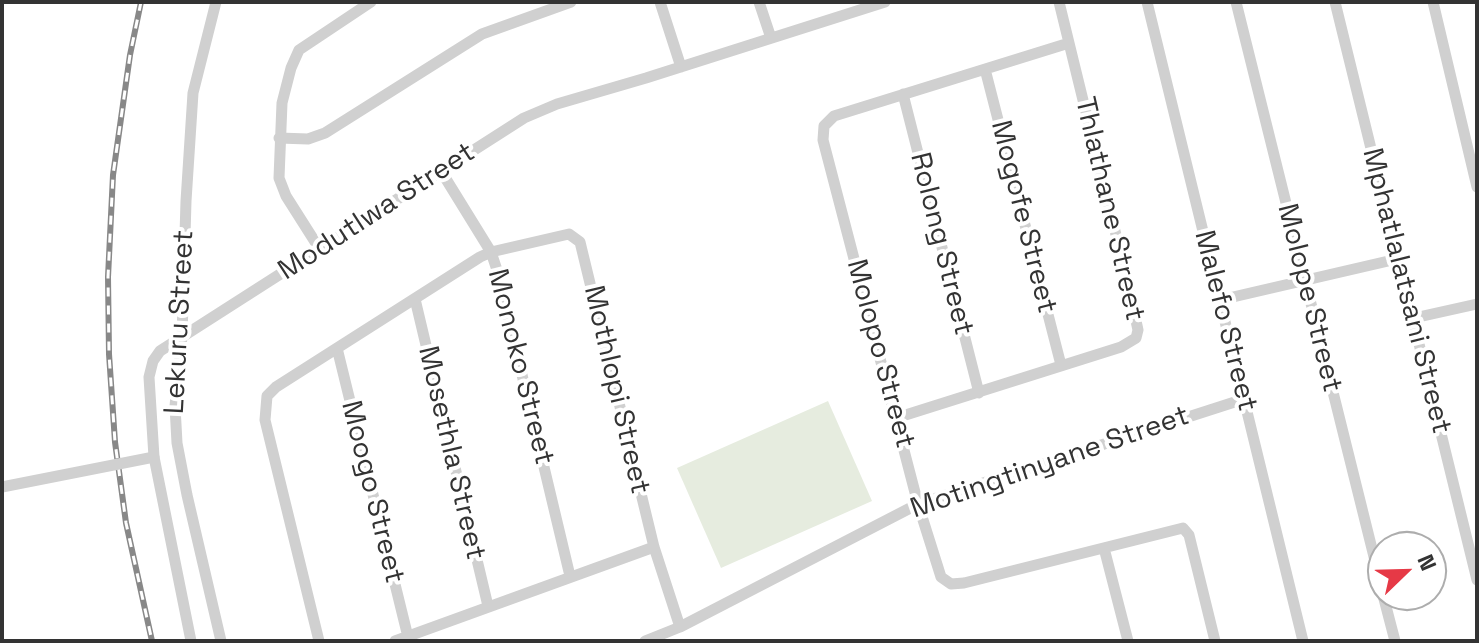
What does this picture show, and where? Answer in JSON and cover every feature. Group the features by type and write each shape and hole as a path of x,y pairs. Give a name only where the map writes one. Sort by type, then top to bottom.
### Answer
{"street":[{"name":"Lekuru Street","path":"216,2 193,93 182,337 175,406 177,443 221,641"},
{"path":"279,138 308,139 325,133 482,34 571,2"},
{"path":"660,2 681,67"},
{"path":"759,2 771,38"},
{"name":"Modutlwa Street","path":"191,641 154,457 150,418 151,366 160,351 532,114 565,101 885,2"},
{"name":"Thlathane Street","path":"1059,2 1102,169 1138,333 1135,340 1126,345 1061,365"},
{"name":"Malefo Street","path":"1147,2 1303,641"},
{"name":"Molope Street","path":"1236,2 1367,531"},
{"name":"Mphatlalatsani Street","path":"1335,2 1477,580"},
{"path":"1433,2 1477,187"},
{"path":"319,248 281,184 277,168 282,103 296,54 365,4"},
{"path":"903,94 1069,43"},
{"name":"Mogofe Street","path":"985,69 1061,365"},
{"name":"Molopo Street","path":"903,94 834,116 825,122 823,140 936,567 948,582 964,583 1104,548"},
{"name":"Rolong Street","path":"903,94 979,393"},
{"name":"Monoko Street","path":"441,171 491,252 506,299 570,576"},
{"name":"Mothlopi Street","path":"319,641 265,420 265,401 276,387 491,252 569,234 580,242 654,547 680,627"},
{"path":"1220,300 1397,259"},
{"name":"Mosethla Street","path":"415,299 488,606"},
{"path":"1414,318 1477,304"},
{"name":"Moogo Street","path":"337,348 408,637"},
{"path":"896,418 1061,365"},
{"name":"Motingtinyane Street","path":"645,641 680,627 918,504 1244,399"},
{"path":"2,487 154,457"},
{"path":"1128,641 1104,548 1175,528 1187,530 1215,641"},
{"path":"395,641 654,547"},
{"name":"Molope Street","path":"1387,611 1395,641"}],"shaded area":[{"path":"828,401 872,501 721,568 677,468"}],"railway":[{"path":"141,2 113,175 108,277 109,354 115,442 126,523 152,641"}]}
